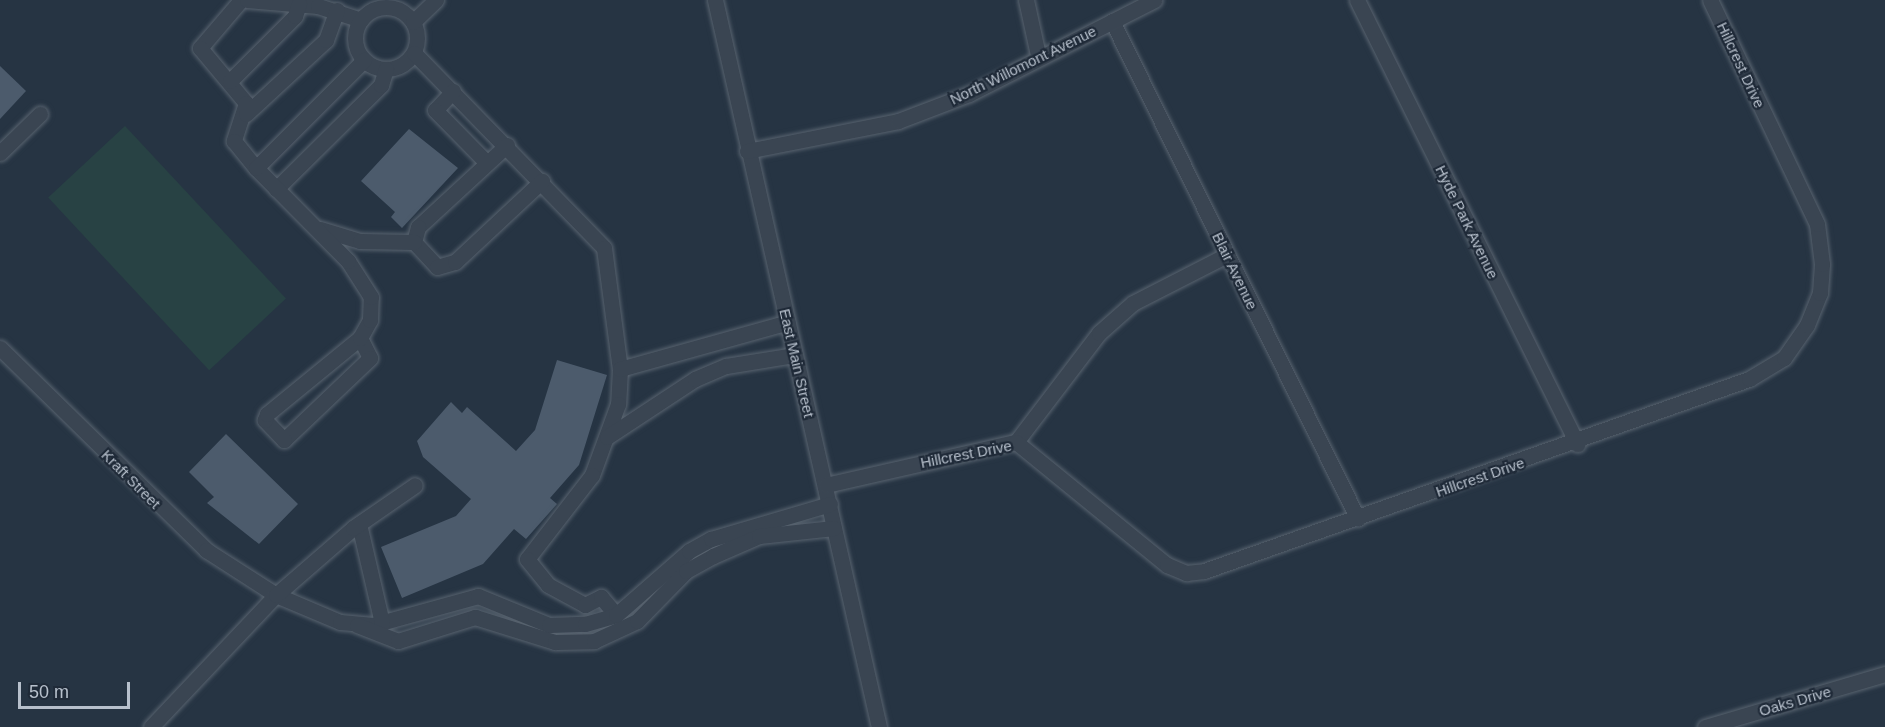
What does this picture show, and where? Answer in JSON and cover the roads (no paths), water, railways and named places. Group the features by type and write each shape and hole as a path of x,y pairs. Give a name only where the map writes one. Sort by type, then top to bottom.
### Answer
{"street":[{"path":"241,0 200,48 230,81 246,103 246,114"},
{"path":"247,0 337,10 361,20"},
{"path":"413,22 436,0"},
{"name":"East Main Street","path":"714,0 747,152 826,485 879,727"},
{"path":"1026,0 1038,56"},
{"name":"North Willomont Avenue","path":"747,152 898,121 969,94 1038,56 1154,0"},
{"name":"Hyde Park Avenue","path":"1357,0 1577,444"},
{"name":"Hillcrest Drive","path":"826,485 1016,442 1167,565 1186,573 1359,519 1577,444 1749,379 1784,358 1807,325 1820,293 1817,224 1710,0"},
{"path":"230,81 295,16 299,4"},
{"path":"398,4 413,22 417,37 414,53 400,66 386,69 364,60 356,45 361,20 375,9 398,4"},
{"path":"337,10 326,40 246,114 234,141 256,168 348,261 371,297 370,320 360,338 267,414 265,420 284,440 370,358 360,338"},
{"name":"Blair Avenue","path":"1112,21 1359,519"},
{"path":"414,53 507,145 604,248 620,369 618,404 592,475 527,559 548,585 585,605 601,597 616,615"},
{"path":"256,168 364,60"},
{"path":"276,189 381,85 386,69"},
{"path":"453,91 435,110 487,163"},
{"path":"0,153 40,114"},
{"path":"414,242 418,227 507,145"},
{"path":"311,224 360,241 414,242 437,267 455,262 542,181"},
{"path":"1016,442 1108,325 1133,303 1227,255"},
{"path":"620,369 788,322"},
{"name":"Kraft Street","path":"0,348 182,528 276,595 325,618 355,624"},
{"path":"607,437 695,379 726,366 795,355"},
{"path":"151,727 276,595 359,524 415,485"},
{"path":"355,624 382,623 478,596 549,625 585,624 616,615 688,551 711,539 830,504"},
{"path":"359,524 382,623"},
{"path":"355,624 376,637 398,640 475,617 555,642 594,640 637,621 686,571 713,556 759,536 834,528"},
{"name":"Oaks Drive","path":"1705,727 1885,674"}]}
